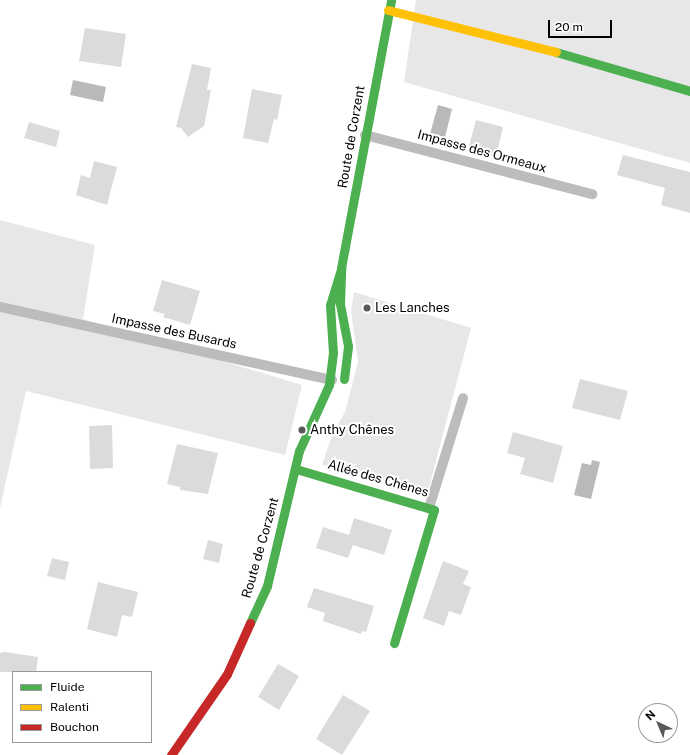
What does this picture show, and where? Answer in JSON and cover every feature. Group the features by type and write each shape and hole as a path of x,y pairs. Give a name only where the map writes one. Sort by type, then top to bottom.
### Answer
{"street":[{"name":"Route de Corzent","path":"171,755 228,674 249,630 271,573 301,444 324,400 330,380 333,353 330,305 341,268 390,0"},
{"path":"388,10 606,65 690,91"},
{"name":"Route de Corzent","path":"341,268 340,304 348,346 343,386"},
{"name":"Route de Corzent","path":"296,469 315,441"},
{"name":"Allée des Chênes","path":"296,469 434,510 394,643"}],"lane":[{"name":"Impasse des Ormeaux","path":"365,136 592,194"},
{"name":"Impasse des Busards","path":"0,307 330,380 343,386"},
{"path":"428,508 463,398"}],"shaded area":[{"path":"416,0 690,0 690,163 404,82"},
{"path":"73,80 106,87 103,102 70,95"},
{"path":"438,105 452,109 445,137 430,134"},
{"path":"0,220 95,245 83,319 302,385 285,455 26,391 0,508"},
{"path":"354,292 471,328 428,491 322,465 332,435 345,412 358,362 351,311"},
{"path":"592,460 600,462 591,499 574,495 582,463 591,465"}],"building":[{"path":"85,28 126,34 121,67 79,61"},
{"path":"192,64 211,68 207,90 211,90 204,126 188,137 181,128 176,127"},
{"path":"252,89 282,95 277,120 274,119 268,143 243,138"},
{"path":"476,120 503,127 496,157 468,150"},
{"path":"29,122 60,131 56,147 24,138"},
{"path":"623,155 690,172 690,213 661,205 665,188 617,175"},
{"path":"94,161 117,167 107,205 76,195 81,175 90,178"},
{"path":"162,280 200,291 190,325 163,317 165,314 153,311"},
{"path":"580,379 628,391 620,420 572,408"},
{"path":"112,425 113,468 90,469 89,426"},
{"path":"513,432 563,446 553,483 520,474 525,458 507,453"},
{"path":"177,444 218,453 208,494 180,490 180,487 167,484"},
{"path":"354,518 392,530 384,555 353,545 348,558 316,548 323,527 349,535"},
{"path":"208,540 223,544 219,563 203,559"},
{"path":"52,558 69,562 65,580 47,576"},
{"path":"443,561 469,571 463,584 471,587 461,615 449,611 444,626 423,618"},
{"path":"98,582 138,592 132,617 122,615 117,637 87,629"},
{"path":"314,588 374,606 366,632 362,631 361,634 323,621 325,613 307,607"},
{"path":"5,652 38,657 36,671 0,672 0,653"},
{"path":"278,664 299,676 279,710 258,697"},
{"path":"343,695 370,711 342,755 316,739"}],"traffic: fast":[{"path":"344,379 348,346 340,304 341,268 391,0"},
{"path":"556,52 690,91"},
{"path":"250,623 267,586 299,451 329,385 333,353 330,305 341,268"},
{"path":"296,469 434,510 394,643"}],"traffic: slow":[{"path":"388,10 556,52"}],"traffic: jam":[{"path":"171,755 227,674 250,623"}],"place":[{"name":"Les Lanches","path":"367,308"},
{"name":"Anthy Chênes","path":"302,430"}]}
